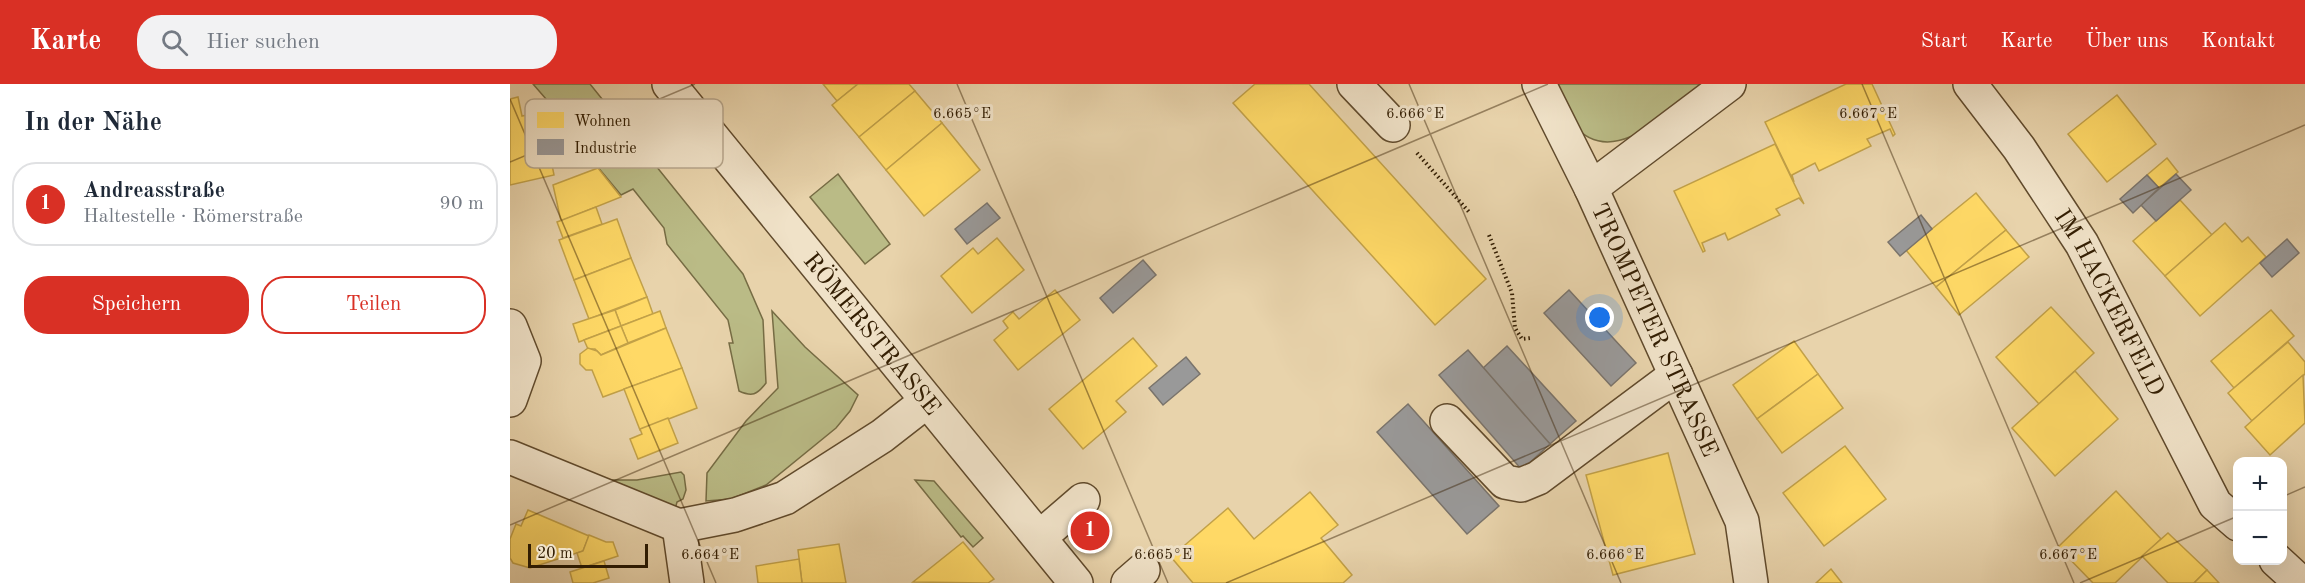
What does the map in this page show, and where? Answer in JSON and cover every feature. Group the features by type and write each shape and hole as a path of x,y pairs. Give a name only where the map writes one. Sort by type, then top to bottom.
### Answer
{"street":[{"name":"RÖMERSTRASSE","path":"669,84 681,99"},
{"path":"1354,84 1402,136"},
{"name":"TROMPETER STRASSE","path":"1539,84 1591,188 1742,521 1751,583"},
{"path":"1591,188 1729,84"},
{"name":"IM HACKERFELD","path":"1970,84 2019,148 2082,244 2215,504 2233,520"},
{"name":"RÖMERSTRASSE","path":"723,150 1076,583"},
{"path":"510,326 524,361 510,399"},
{"path":"1447,421 1505,482 1521,485 1538,478 1676,375"},
{"path":"510,458 679,526 735,515 785,498 882,436 927,400"},
{"path":"1040,537 1083,500"},
{"path":"679,526 687,583"},
{"path":"2281,565 2301,583"}],"path":[{"path":"1402,136 1469,212"},
{"path":"1489,235 1512,293 1515,328 1522,339 1531,338"}],"green space":[{"path":"533,84 590,84 602,99 546,99"},
{"path":"1553,84 1703,84 1675,108 1641,132 1624,139 1606,142 1589,138 1574,125"},
{"path":"598,168 658,168 743,274 763,320 766,383 760,390 751,394 739,391 729,343 733,343 728,320 667,244 664,228 633,189 621,195"},
{"path":"838,174 890,244 865,264 810,197"},
{"path":"772,311 805,347 858,395 850,411 836,428 766,485 731,499 706,501 707,473 746,421 778,388"},
{"path":"681,472 684,475 686,490 683,499 677,502 674,513 654,509 655,498 642,496 603,480 637,480"},
{"path":"915,480 934,481 983,538 973,547 963,536 961,537"}],"building: Wohnen":[{"path":"823,84 858,84 837,101"},
{"path":"858,84 909,84 915,91 859,137 832,105"},
{"path":"1255,84 1309,84 1486,279 1435,325 1233,103"},
{"path":"1846,84 1872,84 1895,134 1893,136 1890,129 1867,139 1871,146 1819,171 1815,163 1792,175 1794,182 1765,122"},
{"path":"915,91 942,123 886,170 859,137"},
{"path":"2117,95 2156,144 2107,182 2068,134"},
{"path":"518,97 522,116 525,115 525,168 553,168 554,175 510,185 510,99"},
{"path":"942,123 980,170 924,216 886,170"},
{"path":"1775,144 1804,204 1799,198 1776,209 1780,215 1728,240 1725,233 1702,243 1705,251 1703,252 1674,191"},
{"path":"2167,158 2178,172 2159,188 2147,175"},
{"path":"598,168 621,197 561,221 553,185"},
{"path":"1976,193 2006,230 1936,287 1906,250"},
{"path":"2180,200 2212,235 2165,276 2133,241"},
{"path":"596,207 602,224 563,238 557,222"},
{"path":"617,219 631,258 574,280 559,240"},
{"path":"2225,223 2242,242 2248,237 2266,257 2200,316 2165,276"},
{"path":"2006,230 2029,257 1959,315 1936,287"},
{"path":"997,238 1024,270 972,313 941,276 973,248 978,254"},
{"path":"631,258 647,297 589,319 574,280"},
{"path":"1055,290 1080,320 1018,370 994,340 1008,328 1003,321 1013,312 1019,319"},
{"path":"647,297 653,314 621,326 615,310"},
{"path":"2051,307 2094,353 2039,404 1996,357"},
{"path":"615,310 621,326 579,342 573,324"},
{"path":"2271,310 2294,336 2234,388 2211,361"},
{"path":"660,311 666,328 628,343 621,326"},
{"path":"621,326 628,343 601,355 595,349 588,349 584,340"},
{"path":"666,328 682,368 603,397 592,370 586,370 580,364 580,354 588,348 601,355"},
{"path":"1133,338 1157,366 1116,401 1126,412 1083,449 1049,409"},
{"path":"1794,341 1818,374 1757,419 1733,385"},
{"path":"2288,342 2305,362 2305,374 2252,421 2228,393"},
{"path":"682,368 697,408 640,430 624,389"},
{"path":"2075,371 2118,419 2055,476 2012,428"},
{"path":"1818,374 1843,408 1782,453 1757,419"},
{"path":"2303,375 2305,423 2270,455 2245,427"},
{"path":"668,418 678,443 638,459 630,439 642,434 640,429"},
{"path":"1845,446 1886,499 1824,546 1783,493"},
{"path":"1668,453 1695,554 1613,575 1586,475"},
{"path":"2116,491 2161,539 2115,583 2093,583 2058,547"},
{"path":"1310,492 1338,525 1321,538 1352,575 1343,583 1193,583 1171,557 1228,508 1254,539"},
{"path":"528,510 589,536 583,551 530,568 513,563 510,558 510,539 516,524 521,526"},
{"path":"2168,533 2207,570 2194,583 2168,583 2142,556"},
{"path":"589,535 606,542 613,542 618,556 582,568 577,553 583,551"},
{"path":"963,542 994,579 988,583 913,582"},
{"path":"839,544 846,583 802,583 798,550"},
{"path":"799,559 802,583 758,583 756,566"},
{"path":"604,561 609,578 593,583 573,583 570,572"},
{"path":"1831,569 1842,583 1816,583"},
{"path":"2207,570 2219,583 2194,583"}],"building: Industrie":[{"path":"2176,174 2191,190 2156,221 2141,205"},
{"path":"2147,175 2159,188 2133,213 2120,199"},
{"path":"987,203 1000,218 967,244 955,229"},
{"path":"1921,215 1932,229 1900,256 1888,242"},
{"path":"2287,239 2299,253 2272,277 2260,263"},
{"path":"1143,260 1156,275 1113,313 1100,298"},
{"path":"1569,290 1636,363 1611,386 1544,313"},
{"path":"1507,346 1576,421 1550,444 1482,369"},
{"path":"1468,350 1550,444 1522,470 1439,375"},
{"path":"1186,357 1200,374 1163,405 1149,388"},
{"path":"1408,404 1499,506 1467,534 1377,432"}],"place":[{"name":"Andreasstraße","path":"1090,531"}]}
